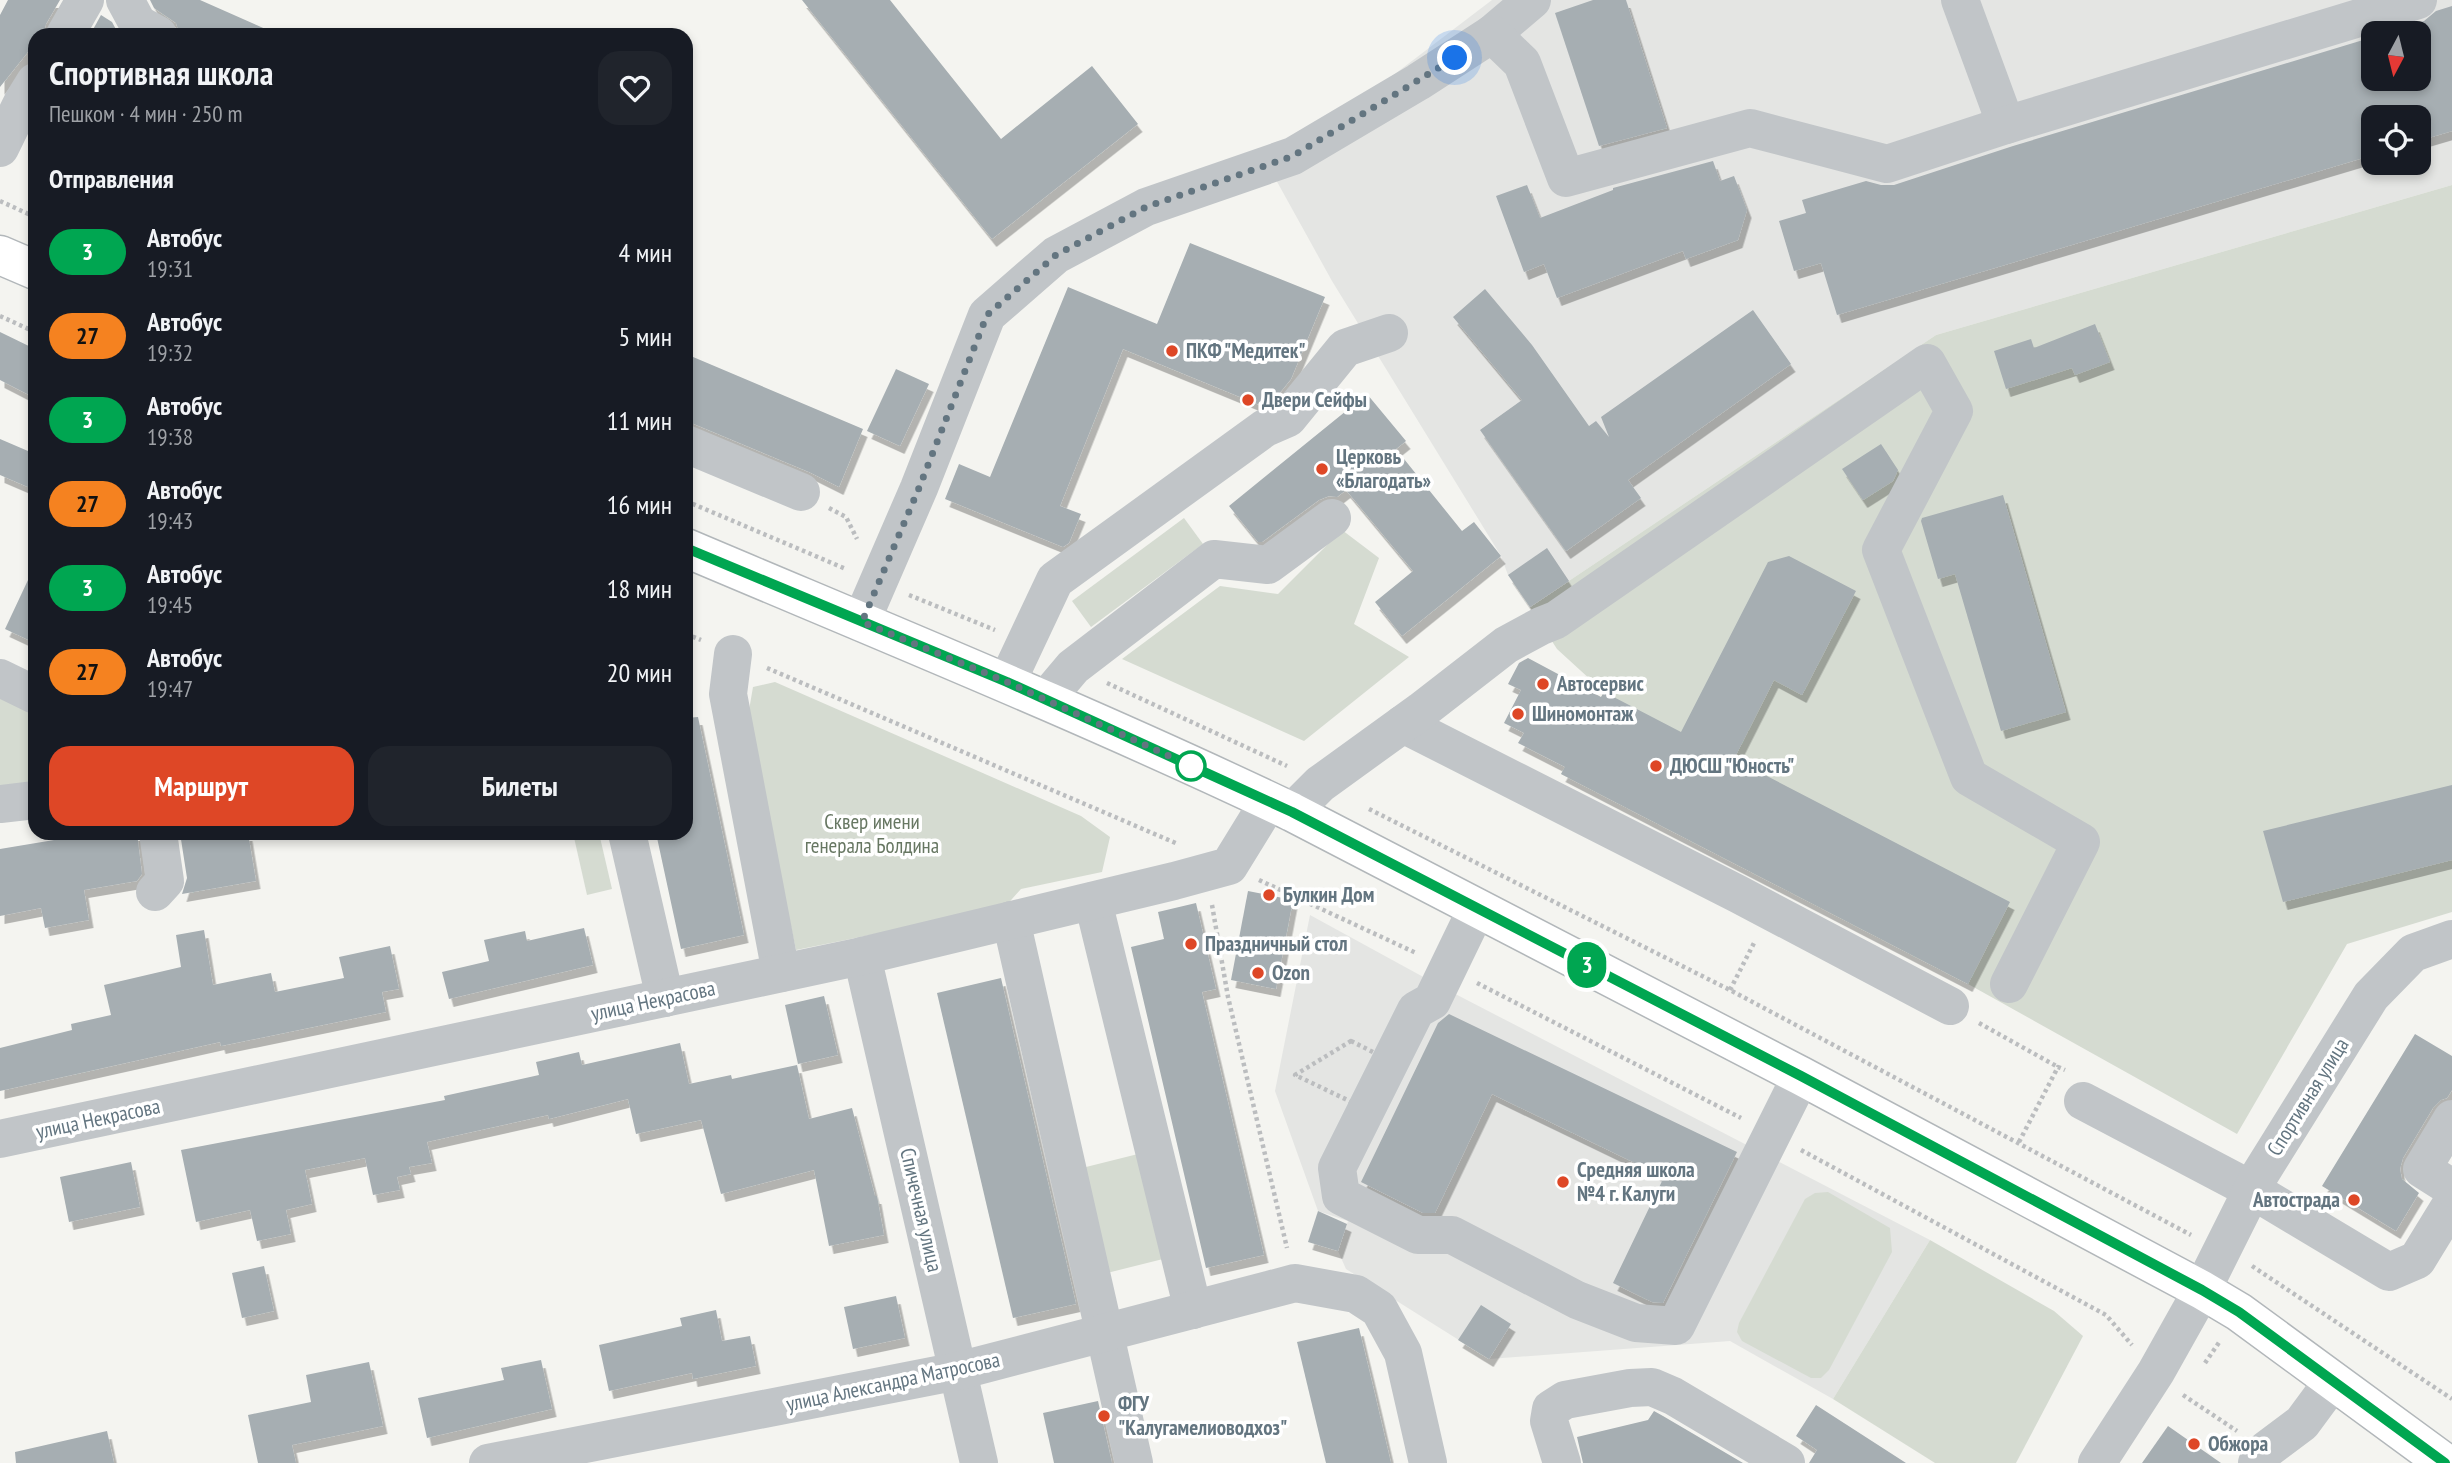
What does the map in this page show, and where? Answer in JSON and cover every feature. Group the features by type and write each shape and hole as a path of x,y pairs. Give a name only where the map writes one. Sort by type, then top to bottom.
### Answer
{"main road":[{"path":"0,255 28,267"},
{"path":"693,551 1046,699 1280,807 1801,1076 2239,1312 2445,1463"}],"street":[{"path":"69,28 85,0"},
{"path":"125,0 138,24 145,28"},
{"path":"862,622 987,315 1056,255 1146,207 1293,156 1418,82 1492,34 1532,0"},
{"path":"1960,0 2006,125"},
{"path":"1492,34 1522,63 1566,178 1750,128 1887,164 2399,3"},
{"path":"0,148 28,93"},
{"path":"1007,682 1055,580 1265,428 1288,418 1345,348 1389,333"},
{"path":"1218,869 1280,807 1320,784 1506,645 1556,620 1927,363 1954,411 1881,550 1969,777 2081,842 2009,984"},
{"path":"693,447 801,492"},
{"path":"1046,699 1073,667 1214,559 1268,565 1332,518"},
{"path":"733,654 728,694 781,974"},
{"path":"0,678 28,692"},
{"path":"1403,724 1738,894 1950,1006"},
{"path":"0,804 28,801"},
{"path":"155,892 165,881 159,840"},
{"path":"629,840 665,998"},
{"name":"улица Некрасова","path":"0,1139 781,974 1218,869"},
{"path":"1093,901 1193,1310"},
{"path":"1477,908 1432,1001 1416,1010 1337,1168 1341,1196 1418,1235 1452,1235 1577,1300 1636,1323 1676,1326 1801,1076"},
{"path":"1011,920 1134,1463"},
{"name":"Спортивная улица","path":"2097,1463 2156,1372 2202,1290 2252,1190 2371,996 2413,953 2452,939"},
{"name":"Спичечная улица","path":"862,956 979,1463"},
{"path":"2083,1101 2252,1190 2389,1272 2417,1260 2452,1203"},
{"path":"2452,1119 2422,1170 2452,1188"},
{"path":"1295,1283 1356,1294 1379,1309 1403,1353 1428,1463"},
{"name":"улица Александра Матросова","path":"488,1463 958,1371 1295,1283"},
{"path":"2273,1459 2333,1381"},
{"path":"1562,1463 1549,1421 1551,1409 1565,1400 1630,1388 1652,1387 1786,1463"}],"path":[{"path":"0,201 28,214"},
{"path":"0,316 28,329"},
{"path":"693,504 880,583"},
{"path":"846,517 880,583"},
{"path":"693,637 1448,968 1772,1134 2106,1315 2156,1372 2183,1396 2273,1459"},
{"path":"1218,869 1228,997 1295,1283"},
{"path":"1950,1006 2058,1066"},
{"path":"2222,1251 2263,1272 2452,1399"}],"shaded area":[{"path":"1492,0 2452,0 2452,185 1936,335 1530,607 1508,575 1501,556 1332,281 1270,169"},
{"name":"Средняя школа №4 г. Калуги","path":"1310,915 1438,985 1930,1240 1833,1399 1730,1341 1489,1359 1346,1269 1338,1251 1348,1221 1318,1211 1275,1091"}],"green space":[{"path":"2452,185 2452,912 2347,944 2237,1134 1968,984 1561,774 1604,692 1557,649 1530,607 1936,335"},
{"path":"1184,518 1203,544 1091,627 1072,601"},
{"path":"1342,530 1379,558 1354,624 1409,657 1304,741 1122,659 1220,586 1278,594"},
{"name":"Сквер имени генерала Болдина","path":"775,682 1081,816 1110,837 1102,872 1021,889 1004,908 796,950 747,722 753,687"},
{"path":"0,694 28,707 28,784 0,786"},
{"path":"575,840 601,840 612,889 587,895"},
{"path":"1138,1154 1163,1259 1107,1273 1082,1168"},
{"path":"1828,1192 1890,1228 1892,1252 1829,1370 1821,1378 1811,1378 1742,1341 1737,1332 1739,1323 1805,1199 1815,1193"},
{"path":"1930,1240 2054,1311 2083,1336 2016,1463 1935,1463 1833,1399"}],"building":[{"path":"8,0 60,0 45,28 28,28 28,52 0,87 0,15"},
{"path":"150,0 200,0 263,28 178,28 176,23 154,8"},
{"path":"802,0 890,0 1001,139 1092,66 1138,124 992,239"},
{"path":"1593,0 1626,0 1667,128 1599,146 1555,13"},
{"path":"2452,6 2452,131 2431,137 2431,105 2361,105 2361,159 1837,315 1821,263 1794,271 1779,221 1806,213 1802,200 1866,181 1894,185 2013,146 2361,41 2361,91 2431,91 2431,21 2424,21 2436,11"},
{"path":"101,15 112,22 115,28 94,28"},
{"path":"1713,161 1720,181 1734,176 1747,210 1738,240 1686,259 1683,251 1557,298 1544,264 1524,272 1496,196 1527,185 1540,218 1613,188"},
{"path":"1190,243 1325,297 1291,379 1274,400 1262,406 1123,349 1060,506 1081,514 1069,543 1063,547 945,499 959,464 990,477 1068,287 1157,324"},
{"path":"1485,289 1532,345 1589,426 1596,421 1609,437 1601,417 1753,310 1791,364 1628,480 1641,498 1566,551 1480,430 1522,400 1453,317"},
{"path":"2095,324 2110,362 2075,375 2072,368 2006,389 1994,351 2031,339 2034,348"},
{"path":"0,332 28,346 28,394 0,380"},
{"path":"693,357 863,429 839,487 694,424"},
{"path":"896,369 929,384 900,446 867,431"},
{"path":"1367,394 1406,441 1396,449 1462,531 1474,522 1501,556 1402,636 1375,602 1413,571 1346,490 1337,497 1329,496 1319,500 1262,542 1258,542 1229,506"},
{"path":"0,439 28,451 28,487 0,475"},
{"path":"1881,444 1898,470 1893,481 1863,500 1842,469"},
{"path":"2003,495 2066,712 2001,731 1955,574 1938,579 1921,521 1922,518"},
{"path":"1547,548 1569,581 1530,607 1508,575"},
{"name":"ДЮСШ \"Юность\"","path":"1789,556 1856,591 1802,695 1774,680 1734,759 2010,902 1968,984 1561,774 1565,767 1518,743 1524,733 1504,723 1521,690 1508,684 1519,663 1528,658 1601,697 1604,692 1681,732 1768,562"},
{"path":"28,580 28,640 5,629"},
{"path":"693,717 698,717 744,935 681,949 658,840 693,840"},
{"path":"2452,785 2452,860 2283,902 2263,831"},
{"path":"54,840 138,840 142,874 137,881 84,890 89,920 45,928 41,908 0,916 0,849"},
{"path":"181,840 249,840 256,881 182,894 187,878"},
{"path":"1248,891 1293,900 1276,989 1231,980"},
{"path":"1196,903 1216,989 1202,992 1264,1255 1206,1268 1131,947 1164,939 1158,912"},
{"path":"584,928 593,965 449,999 442,972 489,961 484,940 525,931 527,941"},
{"path":"204,930 213,985 271,973 275,992 344,978 339,957 390,946 399,989 382,992 386,1012 221,1046 220,1042 0,1091 0,1048 72,1030 71,1024 111,1015 104,985 181,967 176,935"},
{"path":"1001,978 1076,1304 1013,1318 937,993"},
{"path":"824,996 838,1055 798,1064 785,1005"},
{"path":"1449,1014 1737,1152 1663,1303 1652,1302 1613,1283 1664,1177 1492,1094 1435,1213 1423,1213 1361,1182 1438,1023"},
{"path":"2415,1034 2452,1056 2452,1090 2447,1098 2433,1108 2403,1158 2400,1169 2402,1179 2419,1193 2396,1231 2322,1186"},
{"path":"680,1043 689,1084 731,1075 732,1079 797,1065 809,1119 852,1108 877,1196 884,1235 829,1246 814,1170 721,1194 701,1120 636,1134 628,1099 549,1119 548,1115 427,1142 432,1163 409,1167 411,1174 397,1177 400,1190 373,1195 365,1158 305,1170 312,1204 286,1210 291,1234 257,1241 250,1210 196,1222 181,1150 445,1100 444,1096 539,1075 536,1062 579,1052 582,1065"},
{"path":"131,1162 140,1207 69,1222 60,1177"},
{"path":"1318,1211 1347,1224 1338,1251 1308,1242"},
{"path":"264,1266 274,1311 242,1318 232,1273"},
{"path":"896,1296 905,1338 853,1349 844,1307"},
{"path":"1481,1305 1511,1324 1489,1359 1458,1340"},
{"path":"716,1310 722,1341 750,1336 756,1366 693,1379 692,1373 609,1391 599,1345 682,1326 680,1318"},
{"path":"1359,1328 1391,1463 1326,1463 1297,1342"},
{"path":"541,1360 552,1409 427,1438 418,1398 504,1380 501,1368"},
{"path":"369,1362 383,1426 292,1445 296,1463 258,1463 248,1415 311,1402 306,1375"},
{"path":"1098,1401 1112,1463 1054,1463 1043,1413"},
{"path":"1816,1405 1906,1463 1809,1463 1817,1450 1796,1436"},
{"path":"1654,1411 1743,1463 1583,1463 1577,1437 1648,1420"},
{"path":"2168,1426 2221,1463 2142,1463"},
{"path":"107,1431 114,1463 16,1463 15,1452"}],"bus line":[{"name":"3","path":"693,551 1007,682 1292,812 1801,1076 2239,1312 2445,1463"}],"place":[{"name":"ПКФ \"Медитек\"","path":"1172,351"},
{"name":"Двери Сейфы","path":"1248,400"},
{"name":"Церковь «Благодать»","path":"1322,469"},
{"name":"Автосервис","path":"1543,684"},
{"name":"Шиномонтаж","path":"1518,714"},
{"name":"ДЮСШ \"Юность\"","path":"1656,766"},
{"name":"Булкин Дом","path":"1269,895"},
{"name":"Праздничный стол","path":"1191,944"},
{"name":"Ozon","path":"1258,973"},
{"name":"Средняя школа №4 г. Калуги","path":"1563,1182"},
{"name":"Автострада","path":"2354,1200"},
{"name":"ФГУ \"Калугамелиоводхоз\"","path":"1104,1416"},
{"name":"Обжора","path":"2194,1444"}],"route":[{"path":"1191,766 1007,682 862,622 919,488 987,315 1056,255 1146,207 1293,156 1455,58"}]}
